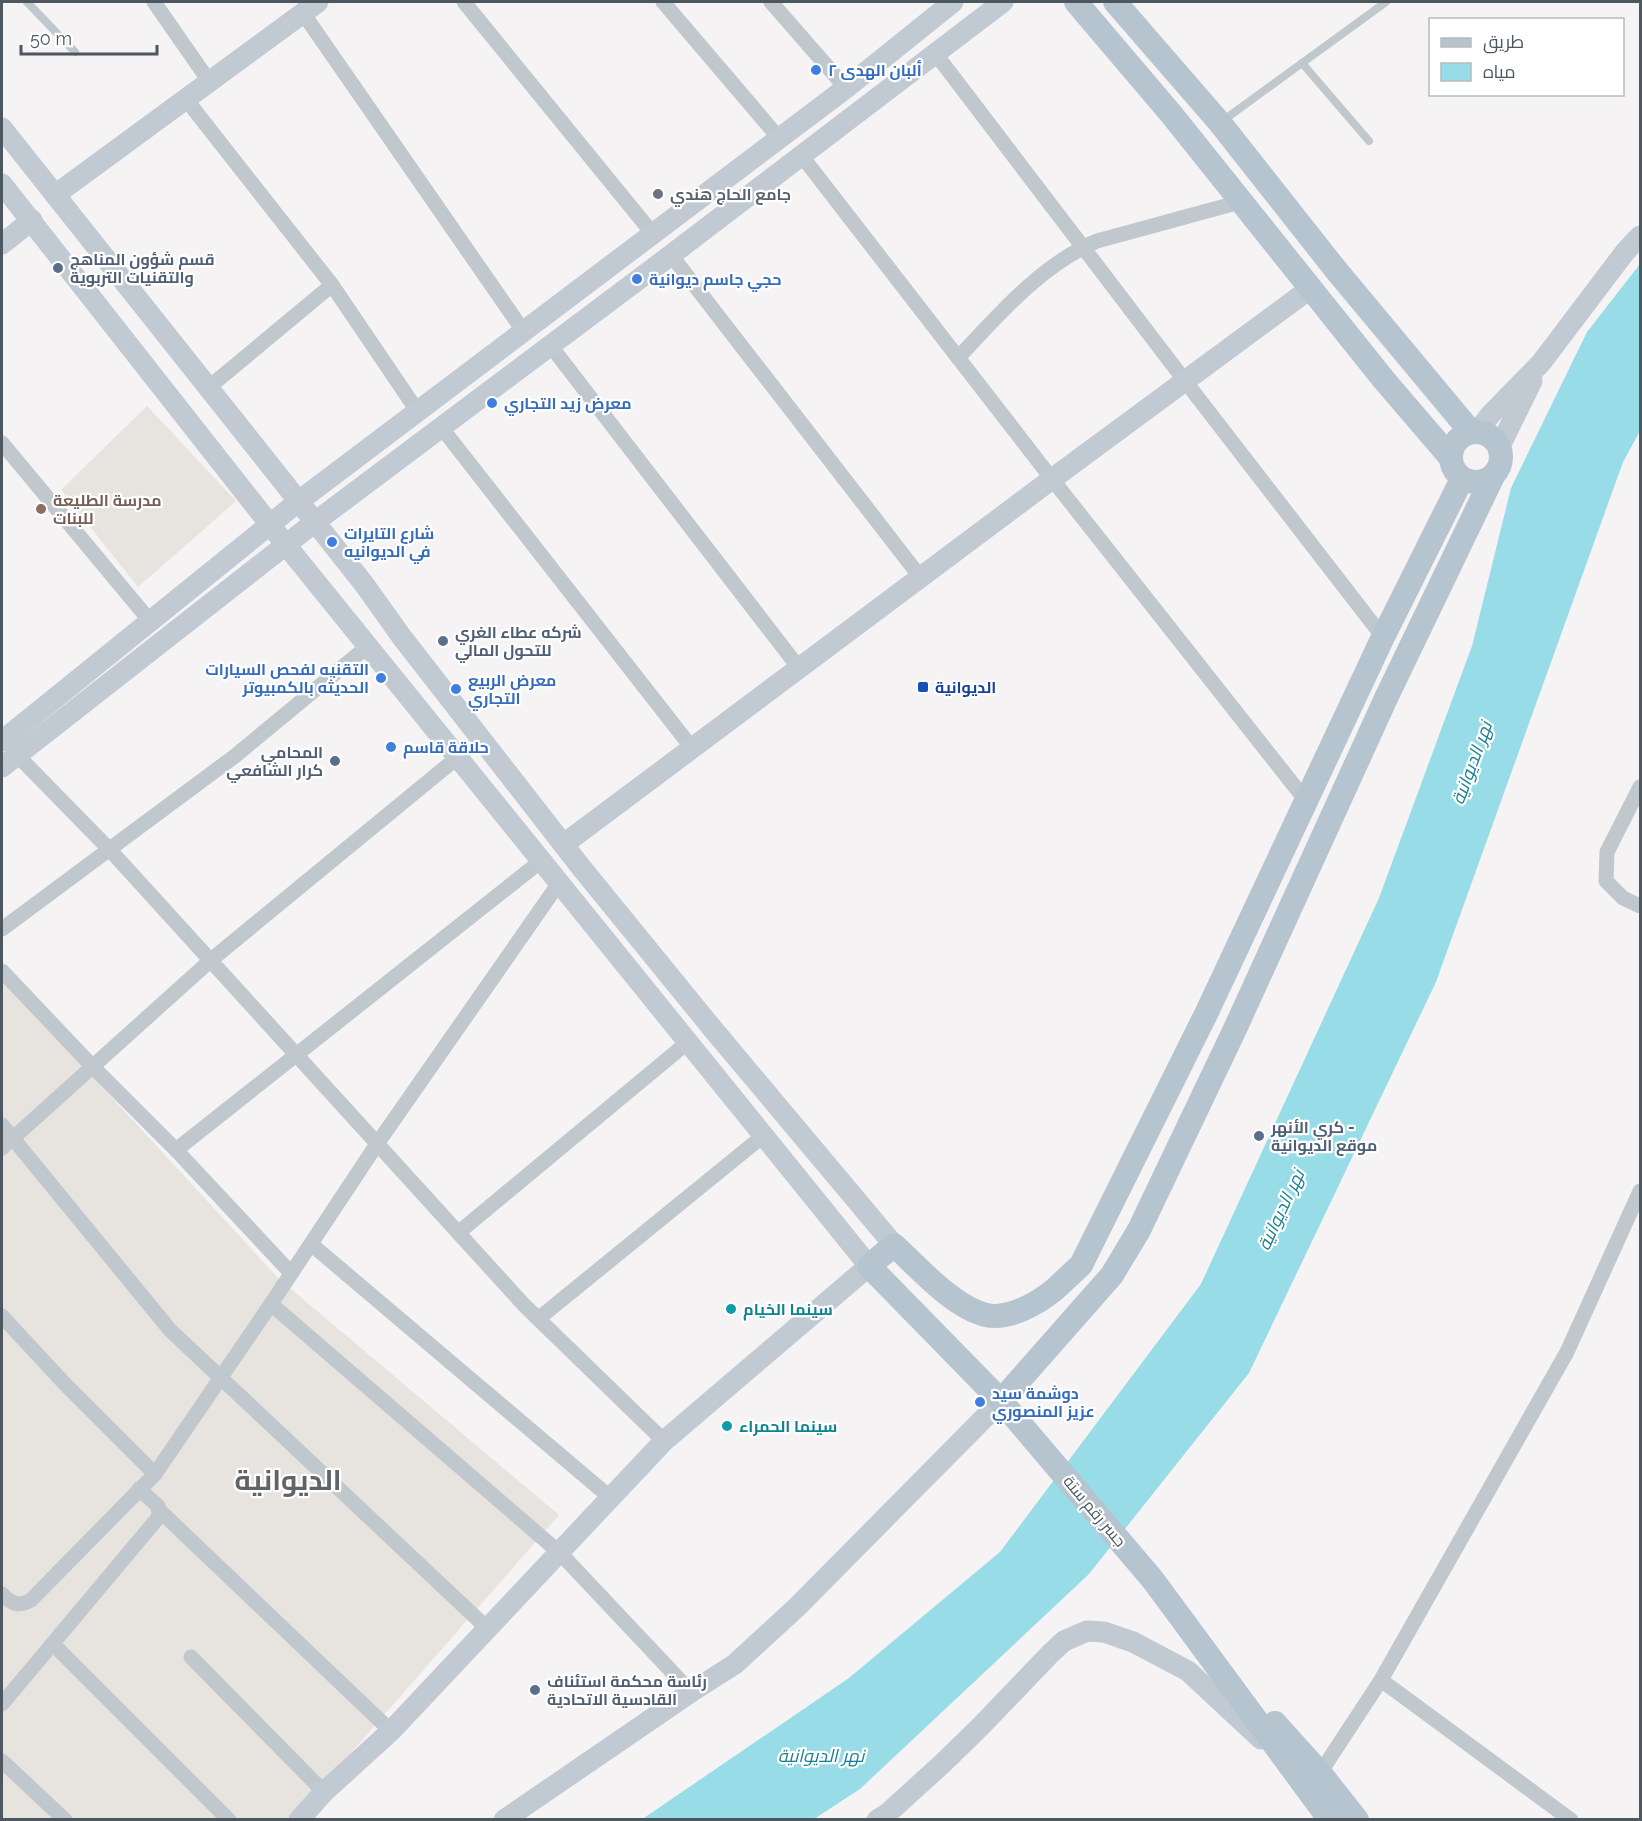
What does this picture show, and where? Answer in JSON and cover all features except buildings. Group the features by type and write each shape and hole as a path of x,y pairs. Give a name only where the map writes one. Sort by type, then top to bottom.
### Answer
{"main road":[{"path":"6,746 150,621 299,501 846,88 953,2"},
{"path":"6,746 286,545 1003,2"},
{"path":"1076,2 1172,115 1384,380 1450,457 1455,473 1462,479 1478,483 1492,476"},
{"path":"1116,2 1220,123 1336,270 1474,432 1488,435 1500,448"},
{"path":"55,195 310,7"},
{"path":"2,128 299,501 364,584 401,636 564,844 712,1028 894,1245 955,1299 968,1308 987,1316 1009,1314 1028,1306 1052,1292 1081,1265 1206,1014 1383,637 1462,479"},
{"path":"2,184 286,545 869,1266"},
{"path":"2,244 32,220"},
{"path":"1450,457 1456,440 1474,432 1541,363 1625,252 1641,236"},
{"path":"564,844 1311,288"},
{"path":"504,1820 735,1664 764,1639 1001,1401 1112,1275 1153,1204 1387,696 1500,463 1500,448 1541,363"},
{"path":"1363,682 1387,696"},
{"path":"1206,1014 1235,1029"},
{"path":"299,1820 324,1792 391,1731 612,1499 664,1441 894,1245"},
{"name":"جسر رقم ستة","path":"869,1266 1001,1401 1153,1580 1202,1644"},
{"path":"886,1817 980,1727 1051,1653 1064,1641 1087,1631 1104,1632 1133,1642 1188,1671 1291,1768"},
{"path":"1202,1644 1330,1820"},
{"path":"1202,1644 1320,1773 1357,1820"}],"street":[{"path":"154,2 209,81"},
{"path":"464,2 653,234"},
{"path":"663,2 779,138"},
{"path":"771,2 846,88"},
{"path":"310,7 524,332"},
{"path":"935,53 1383,637"},
{"path":"185,98 332,285 418,412"},
{"path":"801,155 1052,479 1307,802"},
{"path":"958,358 1026,288 1083,247 1097,241 1240,202"},
{"path":"670,255 921,578"},
{"path":"208,388 332,285"},
{"path":"550,345 799,668"},
{"path":"441,427 692,748"},
{"path":"2,443 150,621"},
{"path":"2,929 235,756 368,646"},
{"path":"6,746 110,849 538,1318 664,1441"},
{"path":"7,1144 211,960 458,757"},
{"path":"1641,787 1607,852 1606,881 1623,897 1641,906"},
{"path":"176,1150 542,861"},
{"path":"2,1594 13,1603 22,1605 31,1600 154,1474 221,1379 377,1144 559,883"},
{"path":"2,971 176,1150 291,1273"},
{"path":"458,1233 688,1042"},
{"path":"2,1125 7,1144 154,1312 221,1379 488,1629"},
{"path":"538,1318 764,1136"},
{"path":"1320,1773 1381,1680 1567,1352 1641,1191"},
{"path":"310,1244 612,1499"},
{"path":"271,1304 560,1553 691,1692"},
{"path":"2,1316 154,1474"},
{"path":"139,1490 391,1731"},
{"path":"2,1704 157,1519 159,1510"},
{"path":"53,1644 229,1820"},
{"path":"191,1658 324,1792"},
{"path":"1381,1680 1571,1820"},
{"path":"2,1761 66,1820"}],"lane":[{"path":"27,2 75,52"},
{"path":"1220,123 1386,2"},
{"path":"1302,63 1369,141"}],"shaded area":[{"path":"147,406 236,501 138,587 61,490"},
{"path":"2,978 278,1278 559,1515 293,1819 2,1819"}],"water":[{"name":"نهر الديوانية","path":"1640,264 1640,431 1623,462 1436,982 1249,1373 1089,1574 860,1789 814,1819 641,1820 849,1678 1000,1552 1201,1284 1379,898 1472,646 1511,488 1587,332"}],"place":[{"name":"ألبان الهدى ٢","path":"816,70"},
{"name":"جامع الحاج هندي","path":"658,194"},
{"name":"قسم شؤون المناهج والتقنيات التربوية","path":"58,268"},
{"name":"حجي جاسم ديوانية","path":"637,279"},
{"name":"معرض زيد التجاري","path":"492,403"},
{"name":"مدرسة الطليعة للبنات","path":"41,509"},
{"name":"شارع التايرات في الديوانيه","path":"332,542"},
{"name":"شركه عطاء الغري للتحول المالي","path":"443,641"},
{"name":"التقنيه لفحص السيارات الحديثه بالكمبيوتر","path":"381,678"},
{"name":"الديوانية","path":"923,687"},
{"name":"معرض الربيع التجاري","path":"456,689"},
{"name":"حلاقة قاسم","path":"391,747"},
{"name":"المحامي كرار الشافعي","path":"335,761"},
{"name":"كري الأنهر - موقع الديوانية","path":"1259,1136"},
{"name":"سينما الخيام","path":"731,1309"},
{"name":"دوشمة سيد عزيز المنصوري","path":"980,1402"},
{"name":"سينما الحمراء","path":"727,1426"},
{"name":"رئاسة محكمة استئناف القادسية الاتحادية","path":"535,1690"}],"district":[{"name":"الديوانية","path":"288,1480"}]}
